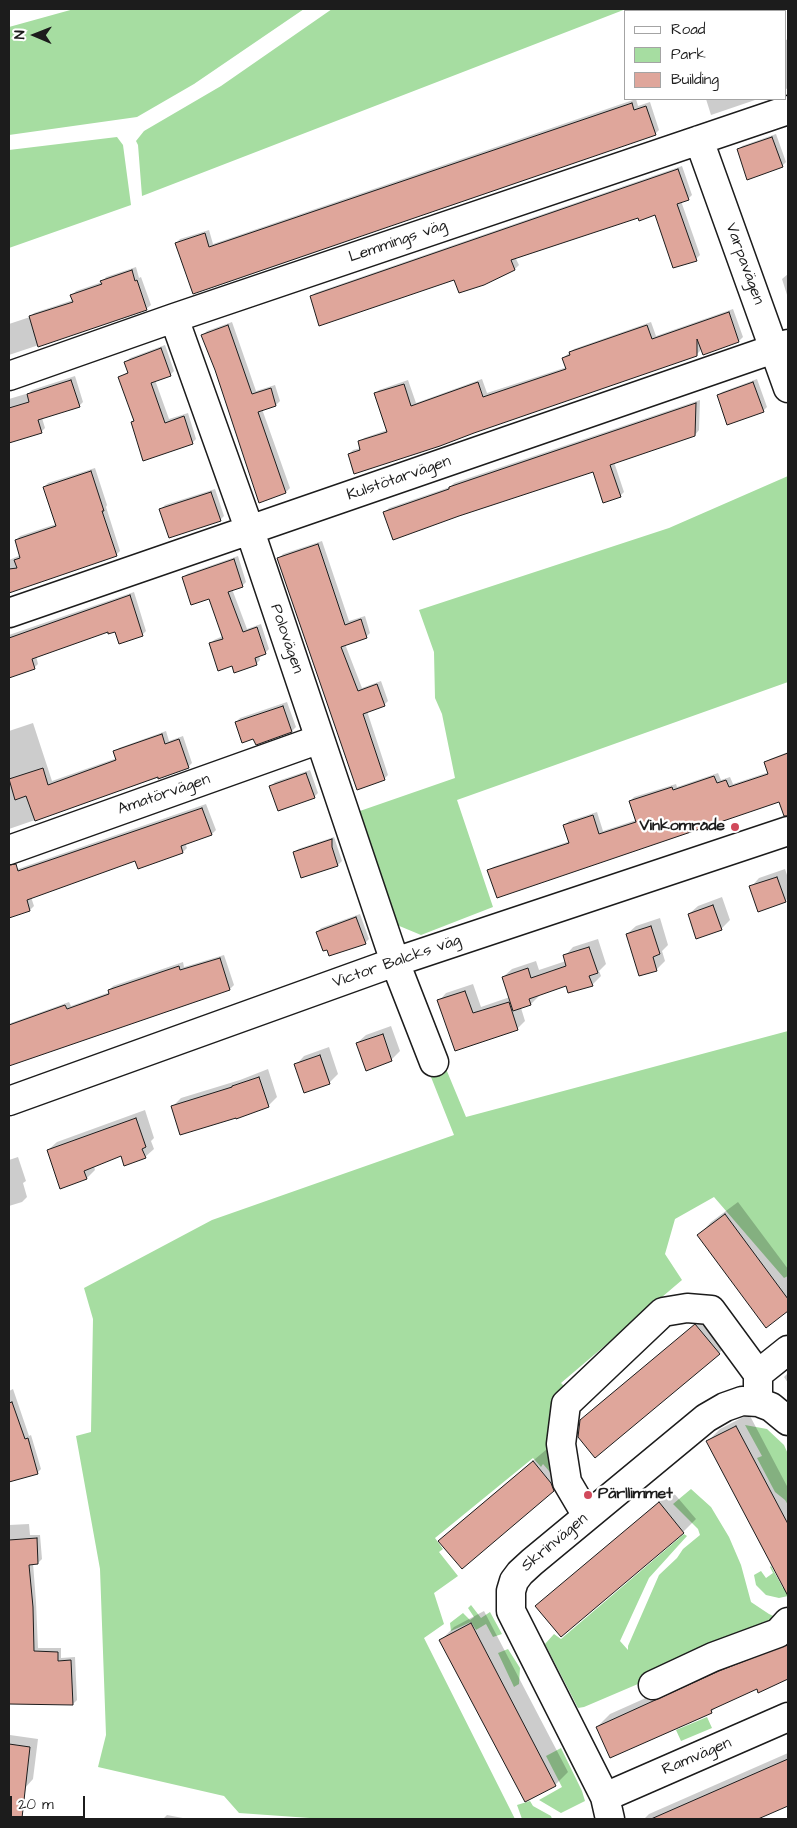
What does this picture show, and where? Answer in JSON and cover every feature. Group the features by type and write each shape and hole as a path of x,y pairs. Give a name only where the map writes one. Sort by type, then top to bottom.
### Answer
{"street":[{"name":"Lemmings väg","path":"9,376 174,318 788,110"},
{"name":"Varpavägen","path":"699,140 782,347 788,388"},
{"name":"Polovägen","path":"174,318 250,531 395,962 434,1062"},
{"name":"Kulstötarvägen","path":"9,613 782,347"},
{"name":"Amatörvägen","path":"9,850 320,740"},
{"name":"Victor Balcks väg","path":"9,1101 395,962 788,831"},
{"path":"587,1516 567,1482 561,1444 566,1404 663,1312 687,1308 711,1310 758,1374 758,1402 771,1407 788,1420"},
{"path":"758,1374 788,1350"},
{"name":"Skrinvägen","path":"608,1808 511,1612 514,1581 520,1572 706,1418 725,1407 742,1401 758,1402"},
{"path":"653,1685 713,1657 778,1633 788,1622"},
{"name":"Ramvägen","path":"608,1808 788,1717"}],"green space":[{"path":"74,9 304,9 194,84 137,117 9,135 9,27"},
{"path":"332,9 626,9 142,196 138,145 136,141 144,131 221,86"},
{"path":"117,137 123,145 131,205 9,248 9,150"},
{"path":"788,476 788,682 457,800 493,907 421,935 397,925 357,812 455,778 442,714 435,698 434,652 419,610 669,528"},
{"path":"788,1031 788,1276 784,1278 714,1197 675,1219 665,1254 682,1280 561,1383 569,1391 555,1478 543,1464 541,1467 533,1458 435,1538 443,1549 439,1552 458,1576 434,1593 444,1624 424,1638 515,1819 324,1819 239,1813 224,1796 98,1767 106,1735 100,1569 76,1436 91,1432 93,1319 84,1288 212,1220 454,1135 429,1072 444,1064 466,1117"},
{"path":"745,1425 767,1429 784,1445 788,1454 788,1505 775,1492 757,1458 762,1456"},
{"path":"691,1489 711,1507 729,1537 741,1565 751,1602 782,1620 645,1681 578,1708 545,1644 554,1634 561,1639 684,1534 687,1536 649,1578 620,1641 628,1650 628,1646 659,1575 677,1558 683,1549 700,1535 698,1529 673,1504"},
{"path":"771,1566 783,1588 787,1587 788,1596 779,1598 766,1595 756,1585 754,1575 761,1571 766,1578 773,1573"},
{"path":"471,1605 481,1618 490,1612 502,1634 493,1637 486,1624 476,1630 471,1622 451,1631 450,1623 463,1613 470,1620 474,1617 468,1608"},
{"path":"508,1649 520,1668 519,1684 514,1687 498,1653"},
{"path":"707,1717 712,1728 681,1741 676,1730"},
{"path":"561,1748 585,1801 561,1813 539,1800 562,1787 546,1756"},
{"path":"530,1801 533,1806 551,1816 552,1819 522,1819 517,1805"}],"building":[{"path":"632,103 634,110 646,106 656,135 193,294 175,243 205,233 209,247"},
{"path":"772,137 783,167 747,180 737,149"},
{"path":"678,169 689,200 677,204 697,261 673,268 655,215 639,221 638,218 511,260 515,270 484,285 459,293 454,280 319,326 310,296"},
{"path":"132,270 147,310 38,347 29,316 73,302 70,295 102,284 100,281"},
{"path":"729,312 739,342 703,355 697,339 697,356 354,474 348,454 360,450 358,441 387,432 374,393 404,384 411,406 478,382 483,397 566,369 562,358 570,355 569,352 647,325 652,339"},
{"path":"228,325 252,394 271,388 276,406 258,412 286,493 259,503 215,370 201,335"},
{"path":"161,348 171,376 151,383 165,423 184,416 193,444 143,461 131,422 134,421 118,377 128,373 124,362"},
{"path":"71,380 80,407 38,420 42,433 9,443 9,408 29,402 27,394"},
{"path":"753,382 764,412 727,425 717,395"},
{"path":"696,403 695,436 610,465 621,497 603,503 593,472 393,540 383,512 449,489 449,487"},
{"path":"91,471 117,556 9,593 9,569 17,568 14,560 20,558 15,540 56,526 43,487"},
{"path":"211,492 221,521 169,538 159,509"},
{"path":"318,544 345,625 361,619 367,638 341,647 358,691 377,684 385,706 363,714 385,780 357,790 277,558"},
{"path":"234,559 243,587 228,592 243,632 257,627 266,654 255,658 257,665 234,673 232,666 218,671 209,643 223,639 209,599 191,605 182,577"},
{"path":"130,595 143,636 119,644 115,632 108,634 108,632 32,659 35,669 9,678 9,638"},
{"path":"283,706 292,732 256,745 253,739 242,743 235,722"},
{"path":"162,734 165,744 179,739 189,768 158,779 158,777 35,821 26,796 15,800 9,779 43,768 48,785 116,760 113,751"},
{"path":"788,753 788,816 784,816 779,802 497,898 487,870 569,843 563,825 593,815 599,834 636,822 629,801 672,787 673,790 714,776 717,783 726,780 729,787 768,774 764,762"},
{"path":"306,773 315,798 278,811 269,786"},
{"path":"202,808 212,835 181,846 183,853 138,869 135,861 27,900 30,911 9,918 9,865 16,864 18,871"},
{"path":"332,839 332,847 338,866 301,878 293,852"},
{"path":"777,877 786,902 758,912 749,886"},
{"path":"713,905 722,930 696,939 688,914"},
{"path":"356,917 366,944 329,956 327,950 323,951 316,932"},
{"path":"651,926 660,954 653,957 657,971 639,976 626,934"},
{"path":"589,947 598,973 589,976 593,986 568,993 566,986 529,999 531,1005 513,1011 502,977 528,968 531,978 566,966 563,955"},
{"path":"220,958 230,990 9,1066 9,1025 65,1005 67,1009 109,994 108,990 179,966 180,970"},
{"path":"465,991 473,1013 509,1002 518,1030 455,1051 437,1000"},
{"path":"383,1034 392,1061 366,1071 356,1043"},
{"path":"320,1055 330,1084 304,1093 294,1064"},
{"path":"259,1077 269,1107 236,1119 180,1135 171,1106"},
{"path":"136,1118 146,1147 142,1149 146,1158 124,1166 121,1156 84,1171 87,1179 60,1189 47,1150"},
{"path":"725,1214 788,1299 788,1311 766,1328 697,1235"},
{"path":"695,1324 720,1354 595,1458 578,1437 580,1420"},
{"path":"12,1402 25,1439 28,1438 38,1474 9,1482 9,1403"},
{"path":"736,1426 788,1524 788,1596 706,1441"},
{"path":"533,1461 551,1483 554,1491 462,1569 438,1541"},
{"path":"659,1502 684,1533 561,1637 535,1606"},
{"path":"37,1538 38,1564 29,1565 33,1607 34,1651 58,1652 58,1661 71,1660 73,1705 9,1704 9,1540"},
{"path":"471,1623 556,1786 525,1802 439,1640"},
{"path":"788,1644 788,1679 758,1693 757,1689 711,1710 712,1713 610,1758 596,1727 719,1671"},
{"path":"9,1744 30,1747 22,1818 9,1817"},
{"path":"788,1759 788,1806 758,1819 651,1819"}],"place":[{"name":"Vinkområde","path":"735,827"},
{"name":"Pärllimmet","path":"588,1495"}]}
